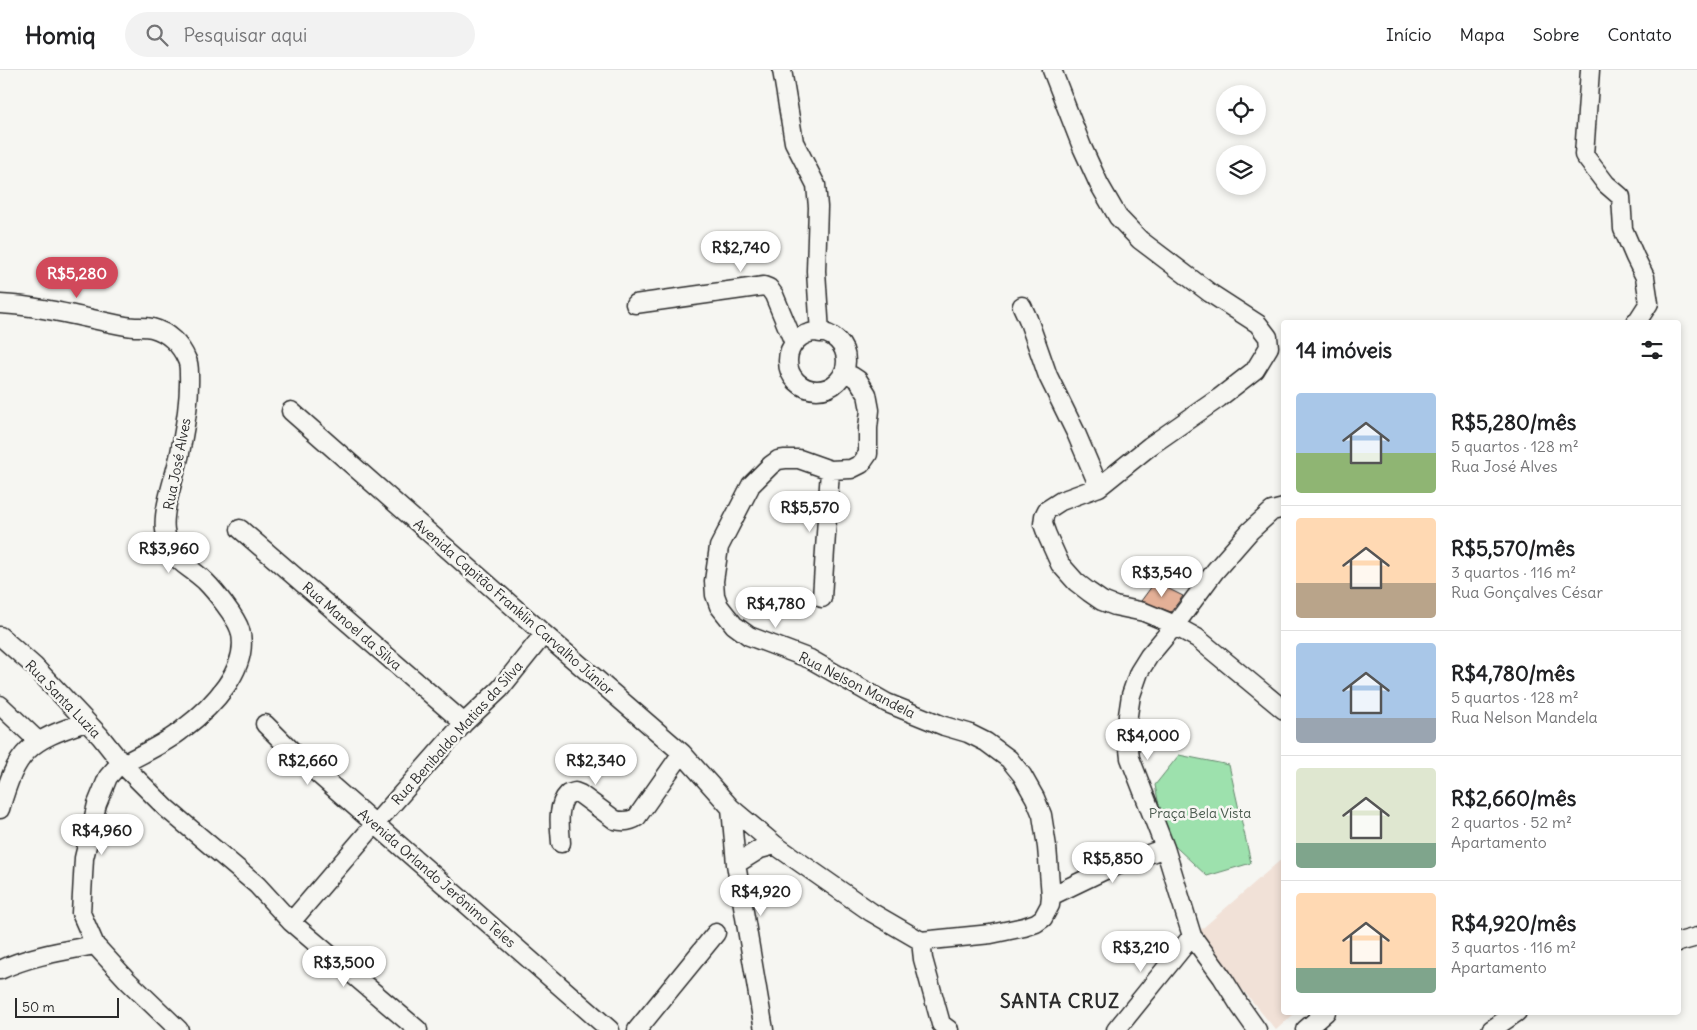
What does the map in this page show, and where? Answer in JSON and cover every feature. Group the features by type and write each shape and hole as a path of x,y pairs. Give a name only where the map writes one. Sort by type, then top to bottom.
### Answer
{"street":[{"path":"782,70 794,142 816,185 818,207 816,270 820,333"},
{"path":"1052,70 1082,147 1099,184 1118,217 1140,240 1210,293 1258,324 1268,338 1276,343 1269,347 1258,367 1248,378 1150,446 1099,487 1061,501 1047,510 1043,524 1060,564 1076,582 1102,601 1115,606 1144,612 1175,625 1197,638 1281,708"},
{"path":"1590,70 1584,155 1606,184 1621,197 1623,229 1634,257 1645,277 1649,303 1638,320"},
{"path":"636,304 764,286 769,288 774,295 794,343"},
{"name":"Rua José Alves","path":"0,304 53,310 128,326 153,328 171,337 181,348 189,362 190,399 165,529 169,546 175,558 205,581 230,612 240,629 241,653 239,663 233,675 221,692 183,730 115,769 108,777 97,804 84,858 81,913 95,945 128,981 179,1030"},
{"path":"1022,306 1048,376 1076,433 1099,487"},
{"path":"810,333 820,333 830,336 839,343 844,352 846,363 843,373 836,383 825,389 813,390 801,386 792,378 788,366 788,354 794,343 801,337 810,333"},
{"name":"Rua Nelson Mandela","path":"843,373 858,380 867,394 870,410 868,454 857,467 830,470 799,460 785,459 778,460 771,465 751,485 719,547 714,581 715,595 720,606 734,624 749,636 810,659 887,703 974,736 986,742 1009,759 1022,775 1042,815 1051,893"},
{"name":"Avenida Capitão Franklin Carvalho Júnior","path":"291,411 682,753 730,808 775,845 871,912 921,941"},
{"path":"822,598 830,470"},
{"path":"1258,1030 1192,936 1165,848 1130,758 1127,732 1131,695 1139,672 1149,656 1175,625 1215,571 1250,531 1272,511 1281,509"},
{"name":"Rua Manoel da Silva","path":"240,529 464,723"},
{"name":"Rua Benibaldo Matias da Silva","path":"291,922 464,723 500,689 544,634"},
{"name":"Rua Santa Luzia","path":"0,636 34,666 86,722 122,765 166,808 256,885 291,922 418,1030"},
{"path":"0,705 38,741"},
{"path":"0,809 14,768 28,749 38,741 64,729 86,722"},
{"name":"Avenida Orlando Jerônimo Teles","path":"265,724 292,751 610,1030"},
{"path":"561,843 560,813 563,802 568,794 575,792 580,794 615,820 621,822 633,820 682,753"},
{"path":"730,808 736,864 764,1030"},
{"path":"736,864 760,849 775,845"},
{"path":"942,1028 923,959 921,941 991,934 1036,923 1048,911 1051,893 1105,870 1165,848"},
{"path":"637,1030 716,933"},
{"path":"1116,1030 1192,936"},
{"path":"1681,941 1697,937"},
{"path":"0,970 20,962 95,945"},
{"path":"1305,1030 1322,1015"},
{"path":"1491,1030 1513,1015"}],"shaded area":[{"path":"1281,860 1281,1015 1293,1015 1276,1030 1196,934"}],"green space":[{"name":"Praça Bela Vista","path":"1179,755 1229,765 1251,863 1207,876 1165,837 1155,785"}],"building":[{"path":"1155,582 1183,596 1171,612 1141,601"}],"district":[{"name":"SANTA CRUZ","path":"1060,1001"}]}
